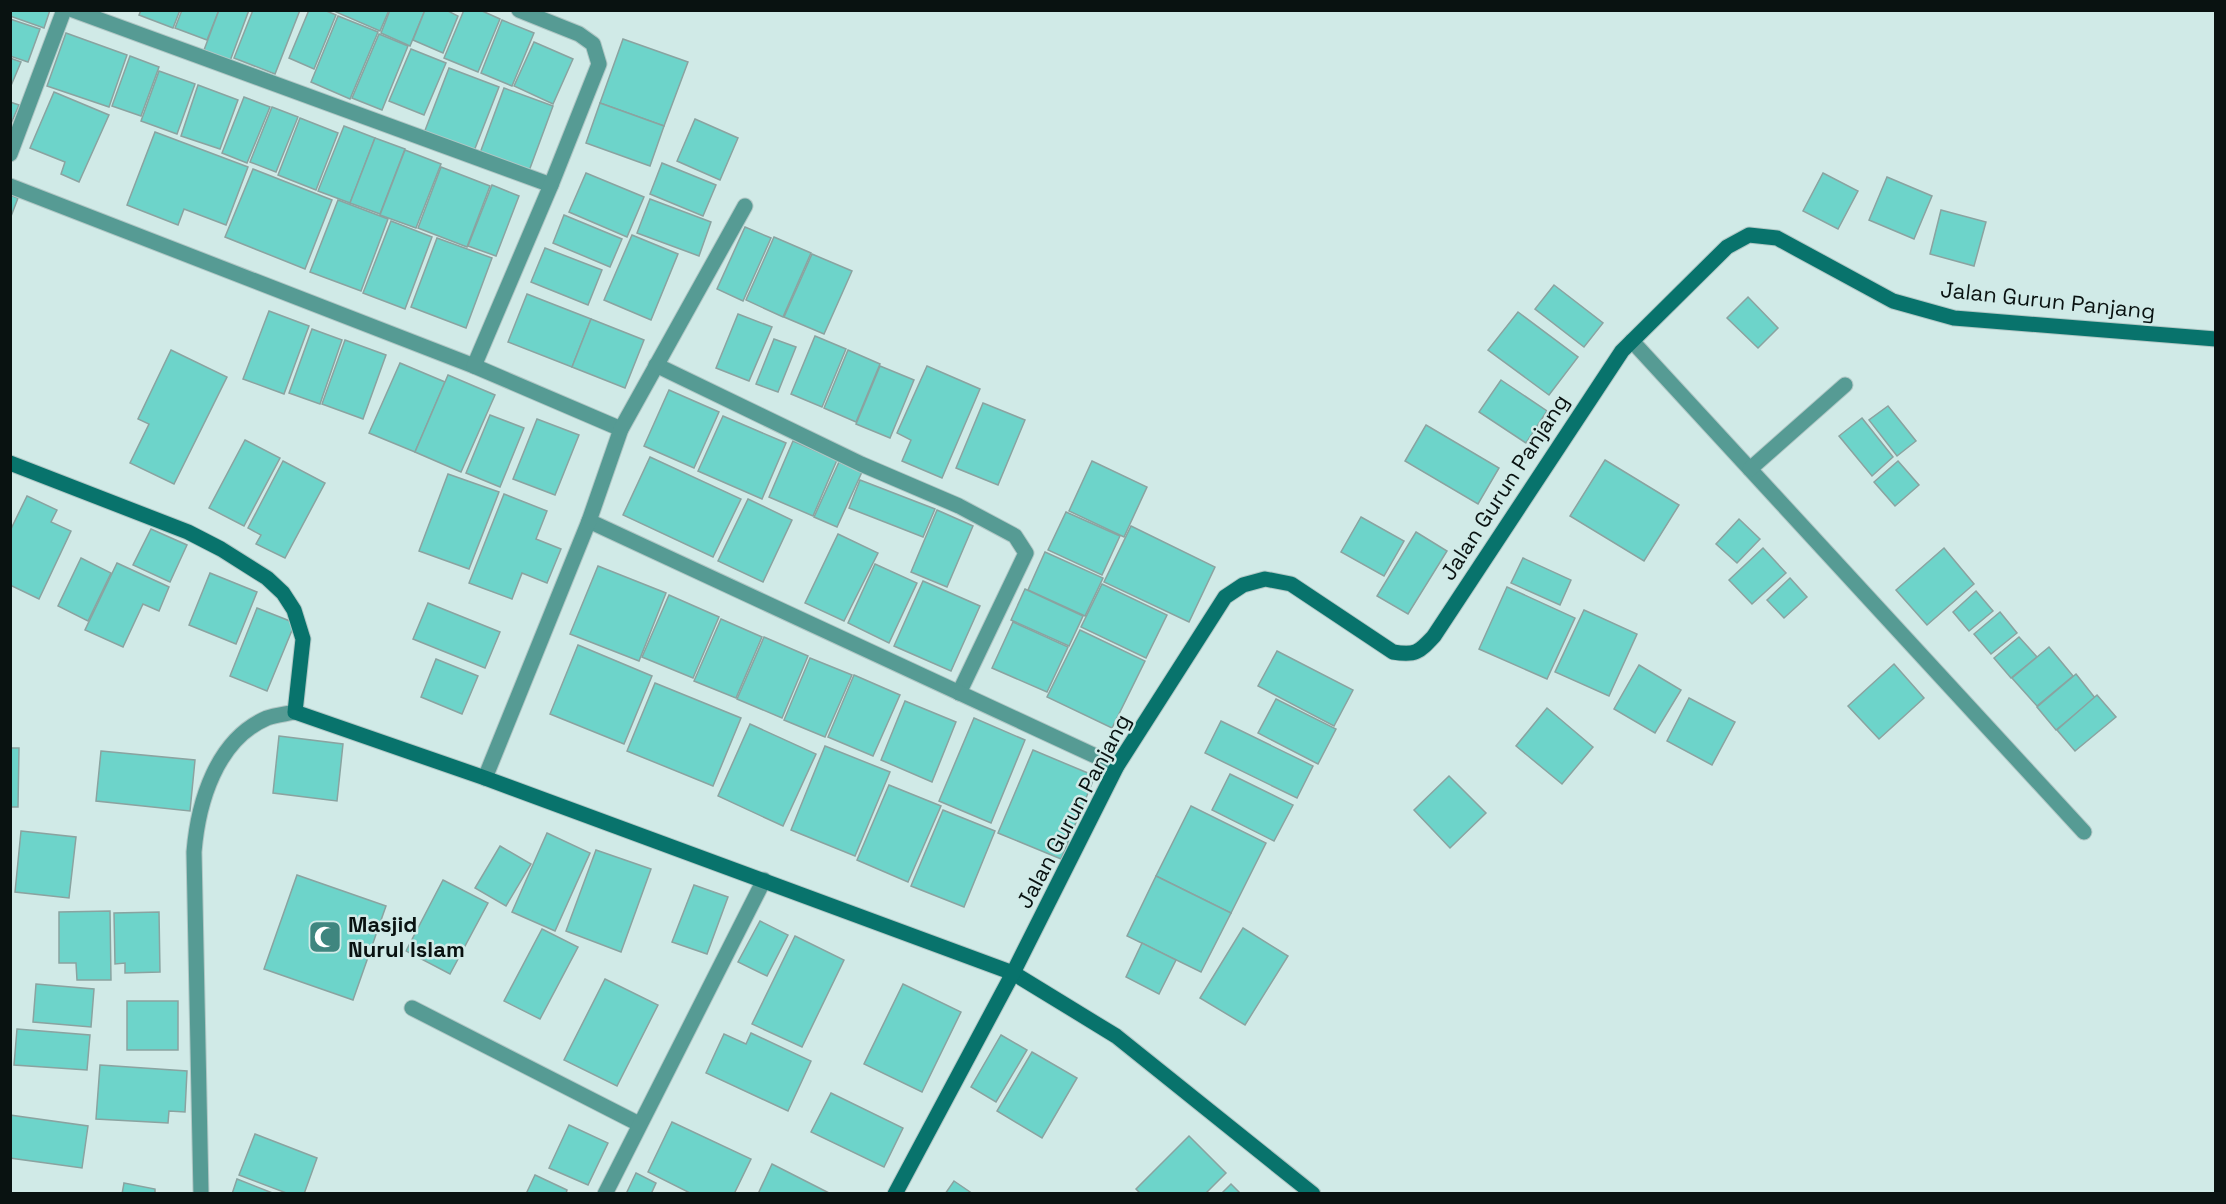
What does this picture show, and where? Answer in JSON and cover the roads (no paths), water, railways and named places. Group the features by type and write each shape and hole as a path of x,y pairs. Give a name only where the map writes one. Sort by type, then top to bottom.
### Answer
{"street":[{"path":"10,154 64,10"},
{"path":"73,10 551,185"},
{"path":"474,366 551,185 599,64 593,44 579,34 519,10"},
{"path":"10,186 474,366 621,429"},
{"path":"485,778 589,521 621,429 745,206"},
{"name":"Jalan Gurun Panjang","path":"895,1194 1013,973 1117,766 1225,597 1243,585 1265,579 1291,584 1393,652 1409,655 1420,651 1434,636 1622,351 1727,247 1749,235 1777,238 1893,301 1954,318 2216,339"},
{"path":"1632,341 2084,832"},
{"path":"656,364 861,464 959,506 1015,536 1026,553 959,693"},
{"path":"1750,469 1845,385"},
{"path":"10,463 188,532 221,549 267,578 283,593 294,610 303,639 295,712"},
{"path":"589,521 1117,766"},
{"path":"201,1194 194,852 197,821 201,802 219,765 238,739 252,726 269,717 295,712 485,778 1013,973 1116,1036 1313,1194"},
{"path":"605,1194 764,880"},
{"path":"412,1008 639,1124"}],"place":[{"name":"Masjid Nurul Islam","path":"325,937"}]}
